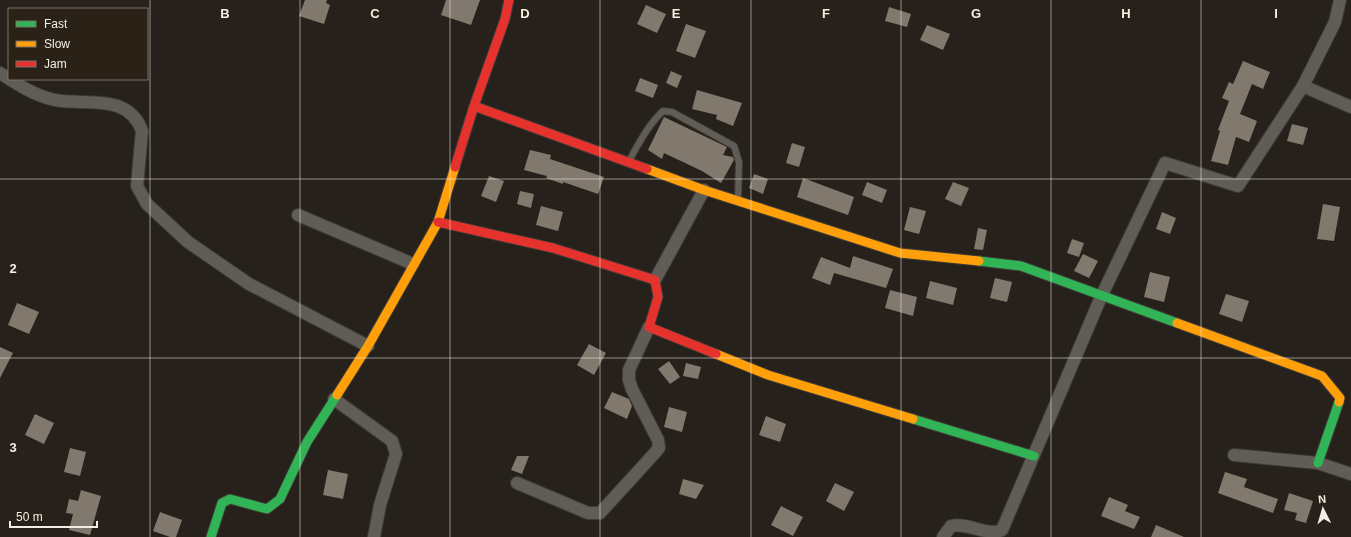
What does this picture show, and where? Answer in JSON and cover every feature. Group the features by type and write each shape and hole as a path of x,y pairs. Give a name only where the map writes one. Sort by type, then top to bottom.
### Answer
{"street":[{"path":"211,537 222,503 230,499 267,508 280,499 307,442 368,346 438,222 474,106 505,19 509,0"},
{"path":"943,537 951,526 959,524 991,534 997,534 1002,530 1101,297 1165,163 1238,186 1303,86 1335,22 1340,0"},
{"path":"10,80 22,88 55,100 107,102 126,111 139,122 142,131 137,186 147,204 188,242 249,284 368,346"},
{"path":"1303,86 1351,107"},
{"path":"474,106 704,190 900,253 1021,266 1101,297 1322,376 1340,398 1318,463"},
{"path":"655,280 704,190"},
{"path":"298,215 413,264"},
{"path":"438,222 553,248 655,280 659,288 659,300 629,370 632,389 658,440 659,448 600,514 588,513 517,483"},
{"path":"648,327 768,375 1034,456"},
{"path":"334,399 392,441 396,454 380,505 374,537"},
{"path":"1234,455 1318,463 1351,474"}],"lane":[{"path":"628,162 646,131 658,116 663,111 672,112 734,146 739,162 738,200"}],"building":[{"path":"305,0 327,0 326,3 330,5 324,24 299,16"},
{"path":"446,0 480,0 471,25 441,15"},
{"path":"646,5 666,14 657,33 637,24"},
{"path":"889,7 911,14 907,27 885,21"},
{"path":"686,24 706,31 695,58 676,51"},
{"path":"927,25 950,34 943,50 920,40"},
{"path":"1243,61 1270,72 1263,89 1252,84 1240,114 1257,121 1249,142 1236,137 1228,165 1211,161 1220,131 1218,130 1229,101 1222,98 1229,82 1233,84"},
{"path":"671,71 682,76 677,88 666,83"},
{"path":"640,78 658,85 653,98 635,91"},
{"path":"697,90 742,103 733,126 716,119 717,115 692,109"},
{"path":"664,117 727,147 723,155 733,157 734,160 721,183 702,171 664,153 662,159 648,150"},
{"path":"1292,124 1308,128 1303,145 1287,141"},
{"path":"792,143 805,147 799,167 786,163"},
{"path":"530,150 551,155 550,159 604,177 598,194 546,178 547,176 524,170"},
{"path":"754,174 768,179 763,194 749,188"},
{"path":"489,176 504,181 496,202 481,196"},
{"path":"803,178 854,197 848,215 797,197"},
{"path":"867,182 887,190 882,203 862,195"},
{"path":"953,182 969,188 961,206 945,199"},
{"path":"520,191 534,194 531,208 517,204"},
{"path":"1323,204 1340,207 1334,241 1317,239"},
{"path":"541,206 563,212 558,231 536,225"},
{"path":"910,207 926,211 919,234 904,230"},
{"path":"1162,212 1176,218 1170,234 1156,229"},
{"path":"978,228 987,230 983,250 974,249"},
{"path":"1072,239 1084,243 1079,257 1067,253"},
{"path":"1083,254 1098,261 1089,278 1074,271"},
{"path":"853,256 893,269 886,288 834,273 830,285 812,278 821,257 850,268"},
{"path":"1150,272 1170,277 1164,302 1144,297"},
{"path":"995,278 1012,282 1007,302 990,298"},
{"path":"930,281 957,288 953,305 926,298"},
{"path":"890,290 917,297 913,316 885,308"},
{"path":"1226,294 1249,301 1242,322 1219,314"},
{"path":"17,303 39,312 29,334 8,325"},
{"path":"589,344 606,353 594,375 577,365"},
{"path":"0,347 13,353 0,378"},
{"path":"669,361 680,377 670,384 658,369"},
{"path":"686,363 701,367 698,379 683,376"},
{"path":"612,392 629,399 632,406 627,419 604,408"},
{"path":"669,407 687,412 682,432 664,427"},
{"path":"35,414 54,423 44,444 25,435"},
{"path":"766,416 786,424 780,442 759,435"},
{"path":"70,448 86,452 80,476 64,472"},
{"path":"517,456 529,456 522,474 511,470"},
{"path":"328,470 348,474 343,499 323,495"},
{"path":"1225,472 1247,479 1244,487 1278,499 1273,513 1218,493"},
{"path":"683,479 704,485 696,499 679,494"},
{"path":"835,483 854,492 844,511 826,501"},
{"path":"81,490 101,496 90,535 69,530 73,514 66,513 69,499 78,501"},
{"path":"1289,493 1313,501 1306,523 1295,520 1297,513 1284,510"},
{"path":"1109,497 1128,505 1125,511 1140,517 1134,529 1101,516"},
{"path":"781,506 803,517 793,536 771,525"},
{"path":"160,512 182,520 176,537 170,537 153,531"},
{"path":"1156,525 1184,537 1151,537"}],"traffic: fast":[{"path":"979,261 1021,266 1177,323"},
{"path":"211,537 222,503 230,499 267,509 280,499 307,442 337,395"},
{"path":"1318,463 1339,402"},
{"path":"913,419 1034,456"}],"traffic: slow":[{"path":"337,395 368,346 438,222 455,167"},
{"path":"647,169 704,190 900,253 979,261"},
{"path":"1177,323 1322,376 1340,398 1339,402"},
{"path":"716,354 768,375 913,419"}],"traffic: jam":[{"path":"455,167 474,106 505,19 509,0"},
{"path":"474,106 647,169"},
{"path":"438,222 553,248 655,280 658,297 649,327 716,354"}]}
